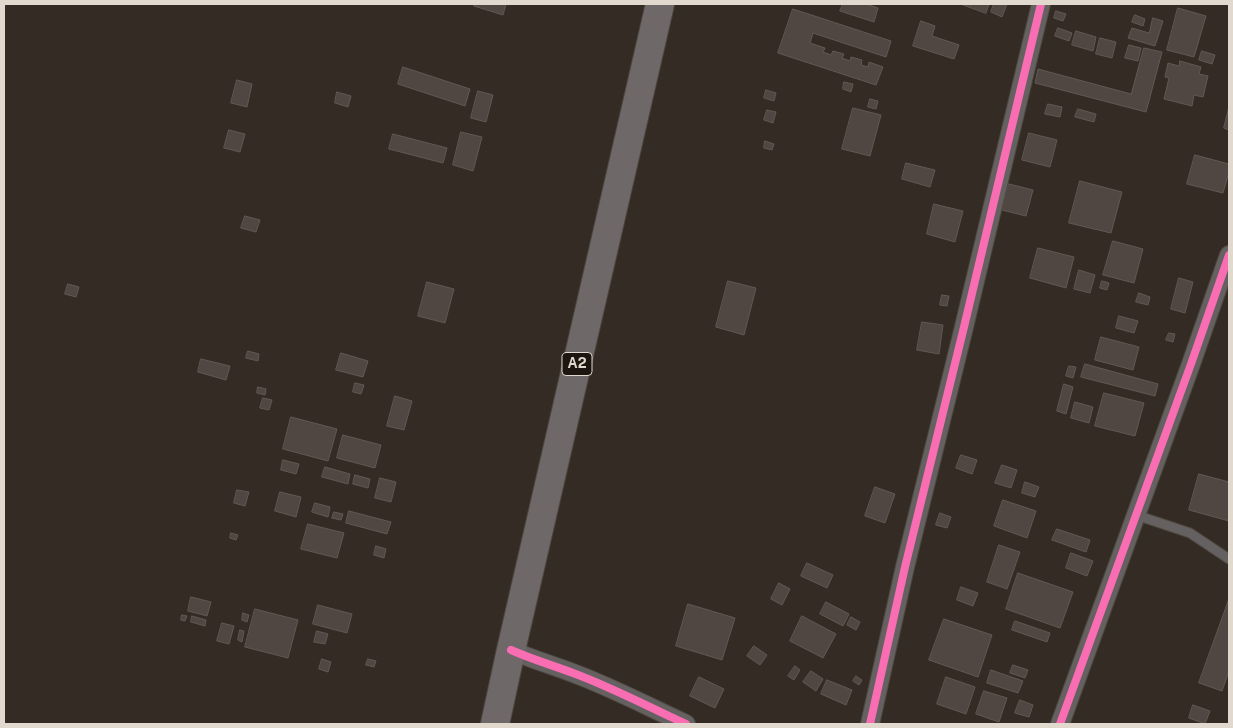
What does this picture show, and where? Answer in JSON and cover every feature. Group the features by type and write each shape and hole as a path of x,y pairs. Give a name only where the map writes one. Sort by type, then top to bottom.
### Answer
{"highway":[{"name":"A2","path":"495,724 660,4"}],"street":[{"path":"870,724 904,567 964,327 1041,4"},
{"path":"1060,724 1229,255"},
{"path":"511,650 607,687 686,724"}],"lane":[{"path":"1136,515 1190,533 1229,559"}],"building":[{"path":"475,4 506,4 503,15 474,6"},
{"path":"843,4 866,4 878,8 874,22 840,11"},
{"path":"961,4 989,4 986,13"},
{"path":"994,4 1007,4 1002,17 991,12"},
{"path":"1178,8 1206,16 1194,57 1167,50"},
{"path":"793,9 891,41 886,57 813,33 810,43 825,48 823,52 831,55 833,51 844,54 842,58 850,61 851,57 862,60 861,65 868,67 869,62 883,67 876,85 778,53"},
{"path":"1056,11 1066,14 1063,21 1054,18"},
{"path":"1135,15 1145,19 1143,26 1132,22"},
{"path":"1153,18 1163,21 1155,46 1128,38 1132,28 1149,33"},
{"path":"921,21 935,26 932,36 959,45 954,59 913,46"},
{"path":"1058,28 1072,33 1069,41 1055,36"},
{"path":"1076,31 1096,37 1093,51 1072,45"},
{"path":"1100,38 1116,42 1112,58 1096,54"},
{"path":"1129,45 1141,48 1138,61 1125,58"},
{"path":"1144,48 1162,52 1146,112 1035,83 1038,69 1131,94"},
{"path":"1202,51 1215,55 1212,64 1199,60"},
{"path":"1180,61 1201,67 1199,74 1208,76 1203,97 1194,95 1192,106 1164,99 1169,78 1165,77 1168,63 1179,66"},
{"path":"403,67 470,89 465,106 398,84"},
{"path":"237,80 252,84 247,107 231,103"},
{"path":"844,82 853,84 851,92 843,89"},
{"path":"766,90 776,93 774,101 764,98"},
{"path":"478,91 493,95 486,122 471,118"},
{"path":"337,92 351,96 348,107 335,103"},
{"path":"870,99 878,101 876,109 868,107"},
{"path":"1048,104 1062,107 1060,117 1045,114"},
{"path":"1229,107 1229,130 1224,128"},
{"path":"853,108 881,115 870,156 842,149"},
{"path":"1078,109 1096,114 1094,122 1075,117"},
{"path":"767,110 776,112 773,123 764,120"},
{"path":"229,130 245,134 240,152 224,148"},
{"path":"461,132 482,137 473,171 453,165"},
{"path":"1029,133 1057,140 1050,167 1022,160"},
{"path":"393,134 447,148 443,163 389,149"},
{"path":"765,141 774,144 772,150 764,148"},
{"path":"1195,155 1229,164 1229,172 1223,193 1187,184"},
{"path":"906,163 935,170 930,187 902,179"},
{"path":"1080,181 1122,192 1111,233 1069,223"},
{"path":"1009,184 1033,190 1026,216 1002,210"},
{"path":"934,204 963,211 955,242 927,234"},
{"path":"245,216 260,220 256,232 241,228"},
{"path":"1113,241 1143,249 1134,283 1103,275"},
{"path":"1038,248 1074,257 1066,288 1030,278"},
{"path":"1079,270 1095,275 1090,293 1074,289"},
{"path":"1179,278 1193,282 1185,313 1171,309"},
{"path":"728,281 756,288 744,335 716,327"},
{"path":"1102,281 1109,283 1107,290 1100,288"},
{"path":"427,282 454,289 445,323 418,316"},
{"path":"68,284 79,287 76,297 65,294"},
{"path":"1139,293 1150,297 1148,305 1136,302"},
{"path":"942,295 949,296 947,306 940,305"},
{"path":"1119,316 1138,321 1134,333 1116,328"},
{"path":"922,322 943,325 939,354 917,350"},
{"path":"1169,333 1175,334 1173,342 1166,340"},
{"path":"1101,337 1139,347 1133,370 1095,360"},
{"path":"248,351 259,354 258,361 246,358"},
{"path":"341,353 368,361 363,377 336,370"},
{"path":"201,359 230,366 226,380 198,372"},
{"path":"1085,364 1158,384 1155,396 1081,377"},
{"path":"1069,366 1076,367 1073,378 1066,376"},
{"path":"355,383 364,385 361,394 353,392"},
{"path":"1064,384 1073,387 1066,414 1057,411"},
{"path":"258,387 266,389 265,395 257,393"},
{"path":"1104,393 1144,403 1135,436 1095,426"},
{"path":"395,396 412,401 404,430 387,426"},
{"path":"263,398 272,400 269,410 260,408"},
{"path":"1075,402 1093,407 1089,423 1071,418"},
{"path":"291,417 337,429 328,461 283,449"},
{"path":"343,435 381,445 375,468 337,458"},
{"path":"961,455 977,460 972,474 956,468"},
{"path":"283,460 299,464 296,474 281,470"},
{"path":"1002,465 1017,470 1011,488 995,483"},
{"path":"325,467 350,474 348,484 322,477"},
{"path":"1199,474 1229,482 1229,521 1189,510"},
{"path":"355,475 370,479 368,488 353,484"},
{"path":"380,478 396,482 391,502 375,498"},
{"path":"1025,482 1039,487 1035,497 1022,493"},
{"path":"875,487 895,494 885,523 865,516"},
{"path":"237,490 249,492 245,506 234,503"},
{"path":"280,492 301,497 296,517 275,511"},
{"path":"1003,500 1036,511 1027,538 994,526"},
{"path":"315,503 330,507 328,517 312,512"},
{"path":"349,511 391,522 387,534 346,523"},
{"path":"334,512 343,514 341,520 332,518"},
{"path":"940,513 951,517 947,528 936,525"},
{"path":"308,524 344,533 337,558 301,549"},
{"path":"1057,529 1090,540 1086,552 1052,540"},
{"path":"231,533 238,535 236,540 230,538"},
{"path":"999,545 1020,552 1007,589 987,582"},
{"path":"376,546 386,549 384,558 374,555"},
{"path":"1071,553 1093,561 1087,576 1066,568"},
{"path":"807,563 833,575 827,588 801,576"},
{"path":"1018,573 1073,592 1060,628 1006,609"},
{"path":"779,583 790,589 782,605 771,599"},
{"path":"961,587 978,593 973,606 957,600"},
{"path":"191,597 211,602 207,616 188,611"},
{"path":"1229,599 1229,671 1222,691 1199,683"},
{"path":"826,602 849,614 843,626 820,614"},
{"path":"688,604 735,618 722,660 676,646"},
{"path":"318,605 352,614 347,633 313,624"},
{"path":"255,609 298,620 288,658 245,647"},
{"path":"243,613 249,615 247,622 242,620"},
{"path":"182,615 187,616 185,621 181,620"},
{"path":"192,616 206,620 205,626 191,622"},
{"path":"802,616 836,634 823,658 790,641"},
{"path":"851,617 860,622 856,630 847,625"},
{"path":"944,619 992,635 978,677 929,660"},
{"path":"1015,621 1050,633 1047,642 1012,630"},
{"path":"222,623 234,626 229,644 217,641"},
{"path":"240,630 244,631 242,642 238,640"},
{"path":"317,631 328,634 325,644 314,642"},
{"path":"754,646 767,655 760,665 747,656"},
{"path":"322,659 331,662 328,672 319,669"},
{"path":"368,659 376,661 374,667 366,665"},
{"path":"1013,665 1028,670 1025,678 1010,673"},
{"path":"795,666 800,670 794,680 788,676"},
{"path":"991,670 1023,681 1018,693 987,683"},
{"path":"811,671 823,679 816,691 803,682"},
{"path":"856,676 862,680 859,685 853,681"},
{"path":"699,677 724,689 715,708 690,696"},
{"path":"946,677 975,687 966,714 937,704"},
{"path":"827,680 852,690 846,705 821,694"},
{"path":"984,691 1007,698 999,722 976,714"},
{"path":"1020,700 1033,705 1029,717 1015,713"},
{"path":"1193,705 1210,711 1205,724 1189,718"}],"cycle path":[{"path":"870,724 905,567 1041,4"},
{"path":"1060,724 1229,255"},
{"path":"511,650 601,684 686,724"}]}
